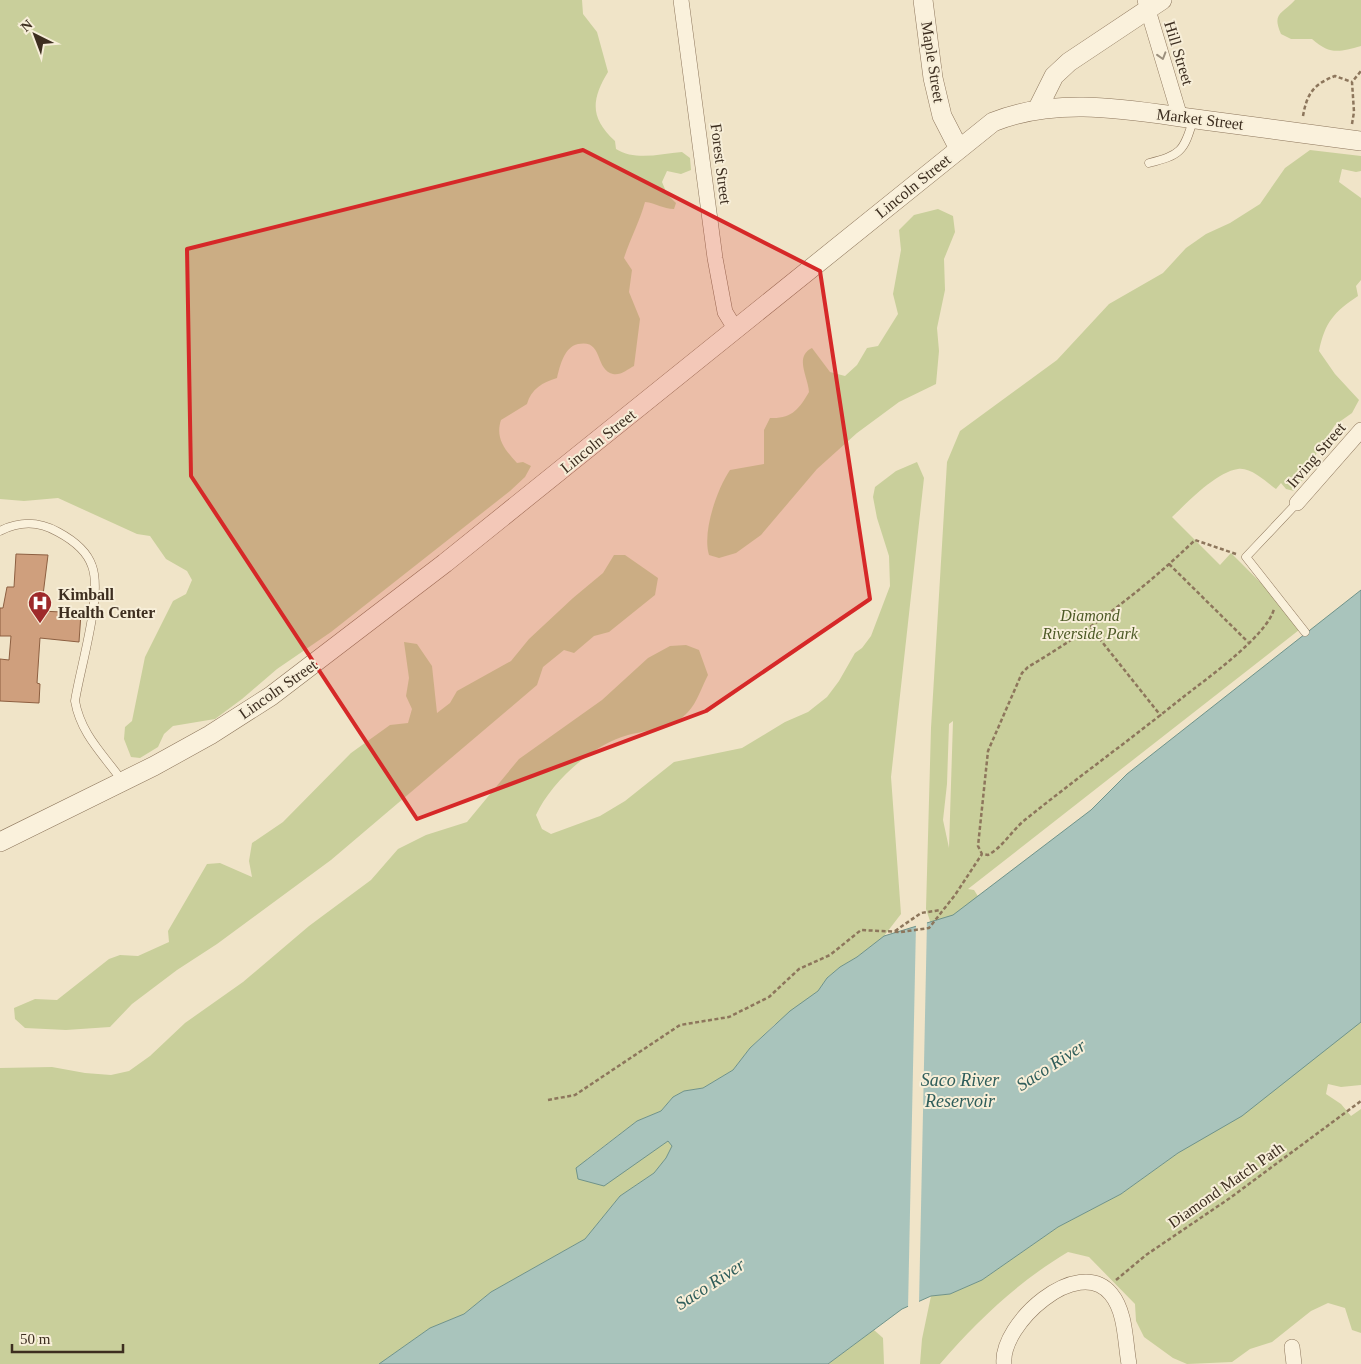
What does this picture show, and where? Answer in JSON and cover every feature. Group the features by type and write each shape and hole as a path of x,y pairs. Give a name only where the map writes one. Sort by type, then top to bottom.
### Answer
{"street":[{"name":"Forest Street","path":"681,0 715,258 725,312 736,330"},
{"name":"Maple Street","path":"923,0 932,78 942,116 959,150"},
{"path":"1038,108 1054,76 1069,62 1151,3"},
{"name":"Hill Street","path":"1151,3 1187,118"},
{"name":"Lincoln Street","path":"0,842 123,782 184,750 242,716 318,662 736,330 993,122 1038,108"},
{"name":"Market Street","path":"1038,108 1114,109 1355,140"},
{"name":"Irving Street","path":"1297,503 1361,430"},
{"path":"1004,1364 1006,1343 1014,1329 1051,1294 1063,1286 1075,1284 1093,1284 1105,1289 1114,1298 1121,1317 1129,1364"},
{"path":"1292,1347 1294,1364"}],"lane":[{"path":"1149,163 1170,157 1184,147 1187,118"},
{"path":"1297,503 1246,557 1305,632"},
{"path":"0,531 13,525 42,524 71,540 86,554 92,564 94,604 75,701 78,715 87,735 123,782"}],"path":[{"path":"1355,140 1352,82 1361,71"},
{"path":"1300,132 1305,102 1318,82 1335,76 1352,82"},
{"path":"982,854 978,846 988,751 1022,673 1028,667 1091,628 1169,564 1195,540 1246,557"},
{"path":"1169,564 1248,642"},
{"path":"982,854 988,855 995,851 1024,820 1225,664 1272,616 1274,593"},
{"path":"1091,628 1160,716"},
{"path":"548,1100 575,1095 680,1025 729,1017 769,997 800,969 830,955 861,930 894,932 929,928 982,854"},
{"path":"894,932 921,913 943,910"},
{"name":"Diamond Match Path","path":"1105,1289 1146,1255 1230,1198 1361,1101"}],"highlighted area":[{"path":"583,150 820,271 870,599 706,711 417,819 191,476 187,249"}],"green space":[{"path":"0,0 582,0 583,14 597,32 608,72 598,91 596,100 597,116 607,133 615,141 616,149 623,153 639,156 682,152 690,158 691,170 681,174 667,171 662,182 667,194 676,203 674,209 645,202 624,258 632,270 629,292 640,319 634,366 621,373 613,374 603,366 592,346 578,344 569,349 563,358 557,378 538,387 531,394 527,404 501,420 499,432 505,448 517,463 523,462 531,466 525,477 510,491 331,632 277,669 215,719 173,726 164,734 158,747 140,758 131,757 124,739 125,727 132,721 145,657 173,601 186,594 192,580 187,571 166,559 150,536 137,534 58,498 24,501 0,499"},
{"path":"1295,0 1361,0 1361,46 1335,51 1324,48 1312,39 1291,39 1281,34 1277,22 1279,15"},
{"name":"Diamond Riverside Park","path":"1310,150 1361,156 1361,171 1356,172 1342,169 1339,182 1361,198 1361,280 1356,286 1358,296 1343,307 1332,319 1324,332 1319,351 1335,374 1359,400 1352,413 1335,425 1317,452 1308,473 1294,491 1286,489 1281,483 1276,489 1248,470 1238,469 1230,471 1212,482 1172,517 1220,565 1231,553 1266,588 1299,630 968,889 974,890 981,901 933,930 926,909 931,728 947,462 960,431 1057,360 1109,304 1163,273 1186,248 1206,234 1230,223 1260,204 1285,168","holes":["953,721 949,848 943,820 947,784 949,724"]},
{"path":"938,209 953,216 955,232 944,259 945,290 937,328 939,351 936,384 899,402 857,433 817,469 761,535 736,553 719,558 709,555 707,546 709,523 725,478 730,470 764,464 764,430 770,418 784,417 794,412 809,392 803,367 804,356 812,348 830,372 845,376 857,365 867,348 878,346 898,314 893,294 901,250 899,230 914,215"},
{"path":"917,462 924,478 891,777 901,914 884,936 857,957 840,967 827,978 818,991 774,1025 750,1048 733,1070 703,1088 684,1091 673,1097 661,1111 637,1121 587,1159 629,1168 668,1141 672,1146 666,1158 654,1173 620,1196 585,1239 491,1292 464,1314 430,1328 379,1364 0,1364 0,1068 52,1067 85,1073 111,1075 129,1071 150,1056 185,1023 243,982 309,926 371,880 398,849 426,835 467,822 519,759 602,700 648,658 670,646 686,645 699,650 708,675 691,708 676,722 615,740 601,747 574,766 552,790 536,815 542,829 551,834 600,816 625,801 674,762 742,748 785,722 808,712 827,697 839,681 855,653 862,648 871,636 890,586 889,556 877,518 873,497 875,487 896,471"},
{"path":"614,555 625,555 658,578 655,595 609,632 594,636 574,653 564,650 543,667 537,685 331,860 132,1004 110,1027 66,1030 25,1028 15,1019 14,1008 35,999 57,1000 109,959 120,955 138,956 169,942 168,931 207,864 220,863 252,877 249,861 252,843 283,822 351,753 390,725 408,723 412,709 406,696 409,678 404,642 417,644 432,666 437,713 450,703 457,691 511,661 529,639 603,573"},
{"path":"1361,1022 1361,1085 1341,1087 1328,1084 1326,1094 1341,1104 1351,1116 1361,1109 1361,1333 1352,1330 1345,1308 1328,1303 1311,1311 1272,1342 1250,1349 1232,1362 1187,1364 1173,1358 1144,1337 1136,1321 1135,1304 1089,1257 1068,1252 1016,1289 984,1317 940,1364 920,1364 922,1339 931,1296 950,1294 982,1280 1058,1227 1121,1194"},
{"path":"874,1330 883,1338 884,1364 828,1364"}],"water":[{"name":"Saco River Reservoir","path":"1361,590 1361,1022 1242,1116 1178,1153 1121,1194 1058,1227 982,1280 950,1294 931,1296 902,1309 828,1364 379,1364 430,1328 464,1314 491,1292 585,1239 620,1196 654,1173 666,1158 672,1146 668,1141 604,1186 578,1179 576,1168 637,1121 661,1111 673,1097 684,1091 703,1088 733,1070 750,1048 790,1011 818,991 827,978 884,936 953,915 1091,810 1127,774"}],"pier":[{"path":"927,920 919,1304 908,1309 916,924"}],"building":[{"name":"Kimball Health Center","path":"16,554 48,555 41,611 81,613 79,642 40,638 37,683 40,684 39,703 0,701 0,659 9,660 11,636 0,636 0,608 3,608 7,587 14,587"}],"place":[{"name":"Kimball Health Center","path":"40,624"}],"water label":[{"name":"Saco River","path":"1051,1065"},
{"name":"Saco River","path":"710,1284"}]}
